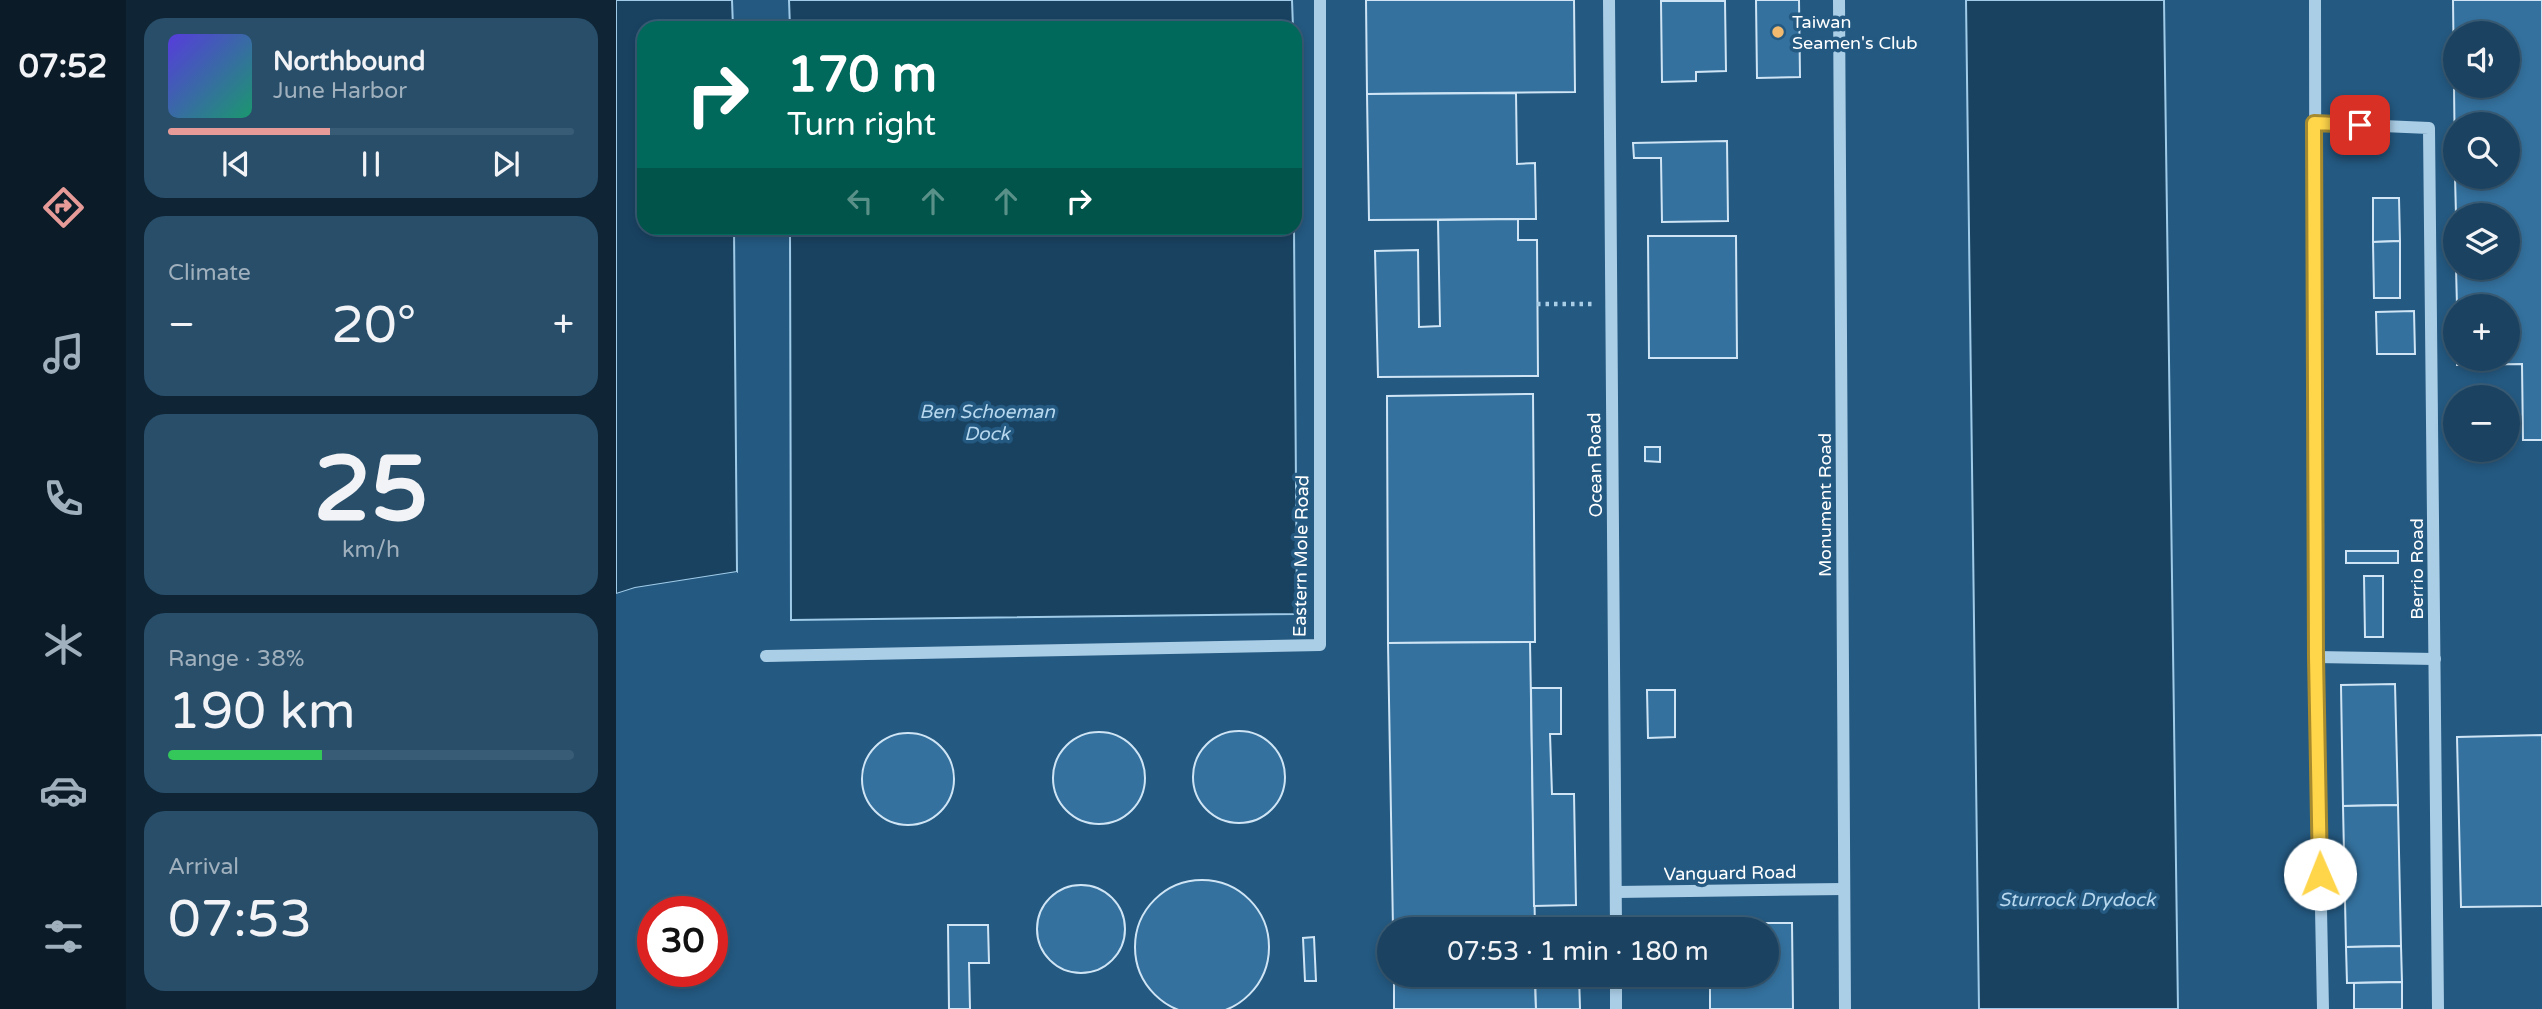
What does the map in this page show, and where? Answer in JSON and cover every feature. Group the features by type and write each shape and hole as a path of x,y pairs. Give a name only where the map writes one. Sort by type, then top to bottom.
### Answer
{"street":[{"name":"Eastern Mole Road","path":"766,656 1320,645 1320,0"},
{"name":"Ocean Road","path":"1609,0 1616,917"},
{"name":"Monument Road","path":"1839,0 1845,1009"},
{"path":"2315,0 2316,657 2323,1009"},
{"name":"Berrio Road","path":"2314,123 2429,128 2438,1009"},
{"path":"2316,657 2435,659"},
{"name":"Vanguard Road","path":"1616,892 1844,889"},
{"path":"1616,987 1616,1009"}],"path":[{"path":"1538,304 1611,304"}],"water":[{"path":"616,0 732,0 733,21 637,21 637,235 734,235 737,572 635,588 616,594"},
{"path":"789,0 1292,0 1293,21 790,21"},
{"name":"Sturrock Drydock","path":"1966,0 2164,0 2178,1009 1979,1009"},
{"name":"Ben Schoeman Dock","path":"790,235 1294,235 1297,614 791,620"}],"pier":[{"path":"737,572 737,576 636,591 616,597 616,594 635,588"}],"building":[{"path":"1366,0 1574,0 1575,92 1367,94"},
{"name":"Taiwan Seamen's Club","path":"1756,0 1799,0 1800,77 1757,78"},
{"path":"2453,0 2542,0 2542,440 2523,440 2520,294 2457,294 2456,280 2520,280 2520,203 2456,203 2455,189 2520,189 2520,112 2454,112 2454,98 2520,98 2520,21 2453,21"},
{"path":"1661,1 1725,1 1726,71 1696,72 1696,81 1662,82"},
{"path":"1516,93 1517,164 1535,163 1536,219 1369,220 1367,94"},
{"path":"1727,141 1728,221 1662,222 1661,158 1634,158 1633,143"},
{"path":"2373,198 2399,198 2400,241 2373,242"},
{"path":"1518,219 1518,240 1537,240 1538,376 1378,377 1375,251 1418,250 1419,327 1440,326 1438,220"},
{"path":"1648,236 1736,236 1737,358 1649,358"},
{"path":"2400,241 2400,298 2374,298 2373,242"},
{"path":"2414,311 2415,354 2377,354 2376,312"},
{"path":"1533,394 1535,642 1388,643 1387,396"},
{"path":"1645,447 1660,447 1660,462 1645,461"},
{"path":"2346,551 2398,551 2398,563 2346,563"},
{"path":"2364,576 2383,576 2383,637 2365,637"},
{"path":"1530,642 1535,917 1393,917 1388,643"},
{"path":"2395,684 2398,805 2343,806 2341,685"},
{"path":"1531,688 1561,688 1561,734 1550,734 1552,794 1574,794 1576,905 1534,906"},
{"path":"1647,690 1675,690 1675,737 1648,738"},
{"path":"1239,731 1257,734 1272,744 1282,759 1285,777 1282,795 1272,810 1257,820 1239,823 1221,820 1206,810 1196,795 1193,777 1196,759 1206,744 1221,734"},
{"path":"1099,732 1117,735 1132,745 1142,760 1145,778 1142,796 1132,811 1117,821 1099,824 1081,821 1066,811 1056,796 1053,778 1056,760 1066,745 1081,735"},
{"path":"908,733 926,736 941,746 951,761 954,779 951,797 941,812 926,822 908,825 890,822 875,812 865,797 862,779 865,761 875,746 890,736"},
{"path":"2542,735 2542,906 2461,907 2457,737"},
{"path":"2398,805 2401,946 2346,947 2343,806"},
{"path":"1189,881 1215,881 1239,891 1258,910 1268,934 1268,960 1258,984 1239,1003 1225,1010 1179,1010 1165,1003 1146,984 1136,960 1136,934 1146,910 1165,891"},
{"path":"1081,885 1106,892 1118,904 1125,929 1118,954 1106,966 1081,973 1056,966 1044,954 1037,929 1044,904 1056,892"},
{"path":"1779,923 1792,923 1793,1009 1710,1009 1710,987 1779,987"},
{"path":"948,925 988,925 989,963 969,963 970,1009 949,1009"},
{"path":"1314,937 1316,981 1305,981 1303,938"},
{"path":"2401,946 2402,982 2347,983 2346,947"},
{"path":"2402,982 2402,1009 2354,1009 2354,983"},
{"path":"1394,987 1535,987 1536,1009 1394,1009"},
{"path":"1535,987 1579,987 1580,1009 1536,1009"}],"place":[{"name":"Taiwan Seamen's Club","path":"1778,32"}],"route":[{"path":"2320,874 2316,657 2314,123 2360,125"}]}
